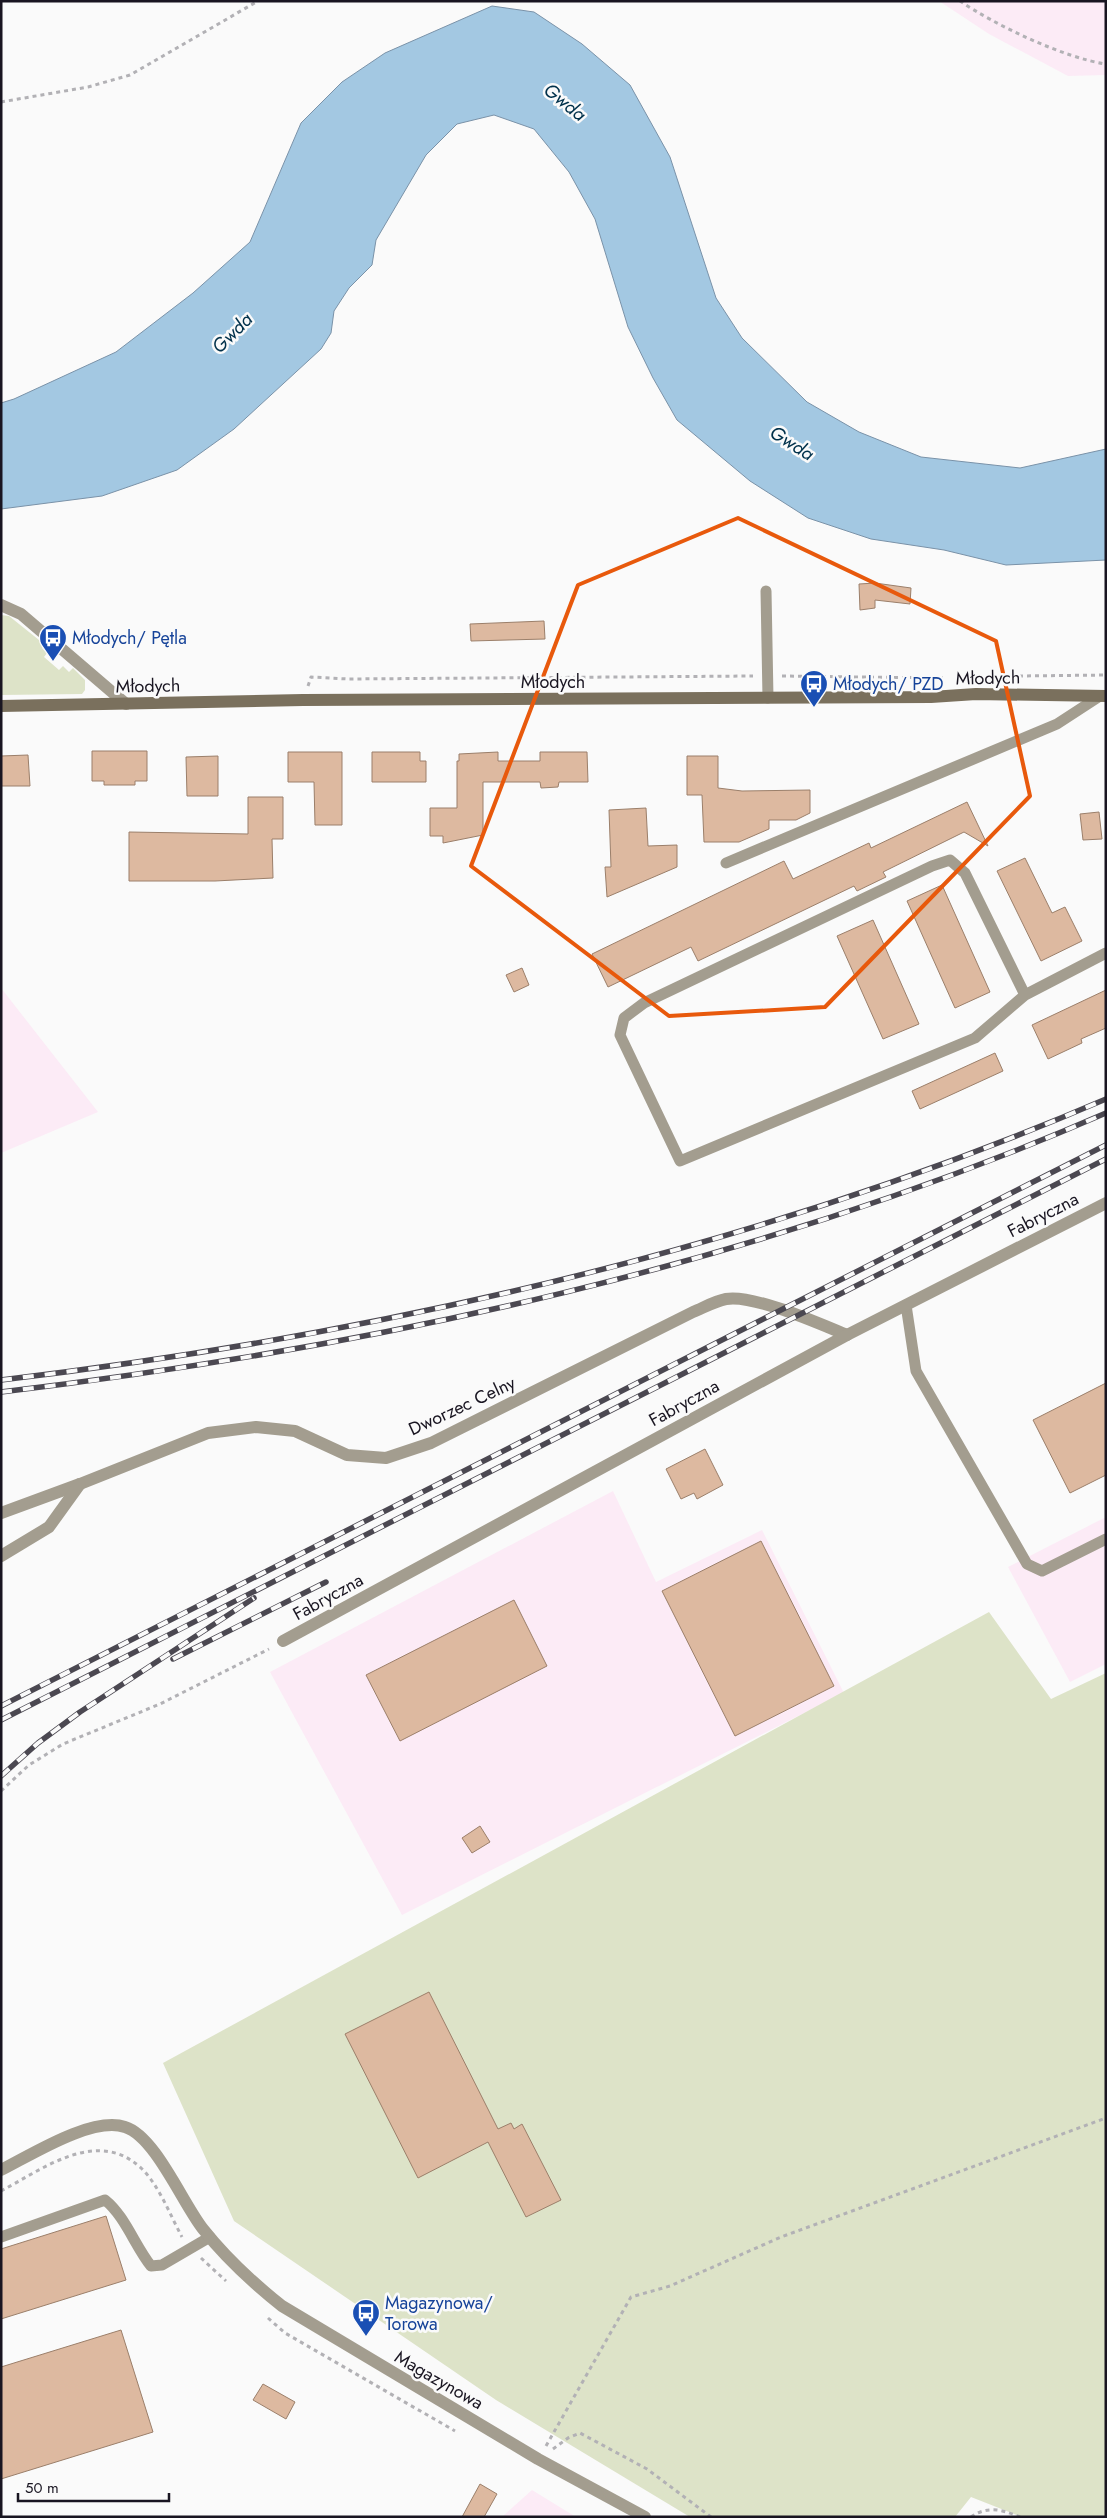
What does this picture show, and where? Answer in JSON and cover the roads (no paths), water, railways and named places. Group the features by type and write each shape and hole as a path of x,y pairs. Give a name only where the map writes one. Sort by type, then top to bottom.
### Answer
{"street":[{"path":"1,605 21,614 126,704"},
{"name":"Młodych","path":"1,706 303,700 931,697 976,694 1103,696"},
{"name":"Fabryczna","path":"283,1642 847,1335 1106,1203"},
{"name":"Dworzec Celny","path":"1,1513 208,1433 256,1427 294,1431 347,1455 386,1458 431,1443 693,1312 726,1298 753,1302 782,1310 847,1335"},
{"path":"1,1556 49,1527 80,1484"},
{"name":"Magazynowa","path":"1,2170 88,2130 114,2125 136,2132 156,2154 210,2237 245,2275 288,2310 538,2459 645,2517"}],"lane":[{"path":"766,591 768,698"},
{"path":"726,863 1057,724 1103,696"},
{"path":"1025,994 965,873 950,860 932,866 644,1002 624,1018 620,1035 680,1161 975,1038 1025,994 1106,953"},
{"path":"906,1305 916,1371 1027,1564 1042,1571 1106,1539"},
{"path":"1,2237 105,2200 114,2208 138,2249 151,2266 162,2265 210,2237"}],"water":[{"name":"Gwda","path":"492,6 534,12 582,44 630,85 670,157 716,298 742,338 807,402 859,432 921,457 1020,468 1106,449 1106,560 1006,565 944,550 871,539 808,518 750,481 677,420 653,378 628,327 595,219 569,172 534,129 494,115 457,124 426,155 376,240 372,265 349,288 334,311 331,333 321,349 234,429 177,470 102,496 1,509 1,403 14,399 116,352 193,293 250,242 301,123 342,82 385,53"}],"railway":[{"path":"1,1380 143,1361 284,1338 424,1311 564,1279 702,1242 838,1200 973,1153 1106,1099"},
{"path":"1,1392 284,1351 424,1324 564,1293 702,1256 839,1214 974,1167 1106,1113"},
{"path":"1,1706 1106,1145"},
{"path":"1,1720 1106,1159"},
{"path":"173,1659 326,1582"},
{"path":"1,1776 38,1743 80,1712 254,1598"}],"place":[{"name":"Młodych/ Pętla","path":"53,662"},
{"name":"Młodych/ PZD","path":"814,708"},
{"name":"Magazynowa/ Torowa","path":"366,2337"}]}
